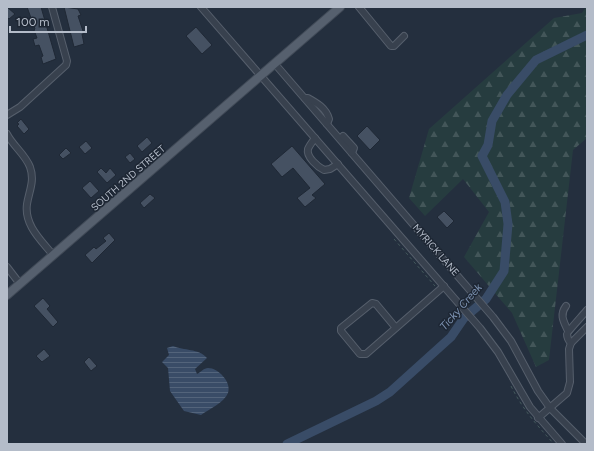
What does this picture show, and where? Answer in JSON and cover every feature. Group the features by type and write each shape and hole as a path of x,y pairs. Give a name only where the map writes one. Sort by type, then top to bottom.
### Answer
{"main road":[{"name":"SOUTH 2ND STREET","path":"7,295 340,7"}],"street":[{"path":"7,115 20,107 66,65 67,61 52,7"},
{"name":"MYRICK LANE","path":"201,7 338,164 442,289 455,298 480,328 498,352 522,395 538,418 562,444"},
{"path":"359,7 391,46 394,46 404,36"},
{"name":"MYRICK LANE","path":"275,64 493,317 512,342 538,391 550,408 586,444"},
{"path":"7,134 27,160 32,173 32,182 27,206 29,221 36,235 53,255"},
{"path":"344,136 354,148 352,153"},
{"path":"315,138 308,149 309,154 318,167 324,170 338,164"},
{"path":"7,267 20,284"},
{"path":"396,328 376,304 372,303 341,328 341,332 363,355 396,328 442,289"},
{"path":"566,306 562,312 562,318 568,331 567,335 571,343"},
{"path":"568,331 576,324 587,310"},
{"path":"538,418 567,393 570,382 569,349 571,343 587,327"}],"path":[{"path":"394,238 442,289"},
{"path":"509,382 528,416 546,438 554,444"}],"green space":[{"path":"586,7 587,138 573,150 549,360 536,367 512,313 464,257 489,212 463,179 425,216 409,198 429,129 554,18 582,13"}],"water":[{"path":"173,346 195,351 203,355 207,358 195,369 197,374 208,368 216,370 223,376 228,384 229,389 226,397 216,406 201,415 184,411 170,391 168,368 162,362 169,355 167,348"}],"building":[{"path":"7,7 15,14 9,19 7,17"},
{"path":"27,7 41,7 56,59 43,64 41,57 43,56 39,45 35,46 33,39 37,38"},
{"path":"64,7 78,9 81,15 78,16 84,34 82,34 84,44 74,47"},
{"path":"196,27 212,45 202,54 186,36"},
{"path":"21,119 29,129 24,134 17,126 19,124 17,123"},
{"path":"367,126 380,140 370,150 357,136"},
{"path":"147,137 152,143 142,152 137,146"},
{"path":"86,141 92,148 85,154 79,147"},
{"path":"292,146 325,184 312,195 316,198 305,207 297,198 310,188 293,168 282,177 271,164"},
{"path":"66,148 71,153 63,159 59,155"},
{"path":"130,153 135,159 130,163 125,157"},
{"path":"101,168 106,173 110,168 116,175 107,183 97,172"},
{"path":"90,181 99,191 91,198 82,188"},
{"path":"150,194 155,198 144,208 140,203"},
{"path":"444,211 454,221 447,228 437,217"},
{"path":"109,233 115,240 92,263 85,255 94,247 96,249 106,241 103,238"},
{"path":"43,298 50,306 47,309 58,322 53,327 34,306"},
{"path":"44,349 50,356 42,362 36,356"},
{"path":"89,357 97,366 91,371 84,362"}],"waterway":[{"name":"Ticky Creek","path":"287,444 376,401 390,392 451,337 464,318 486,299 504,271 508,224 505,202 482,156 488,145 492,121 507,95 536,60 587,35"}]}
